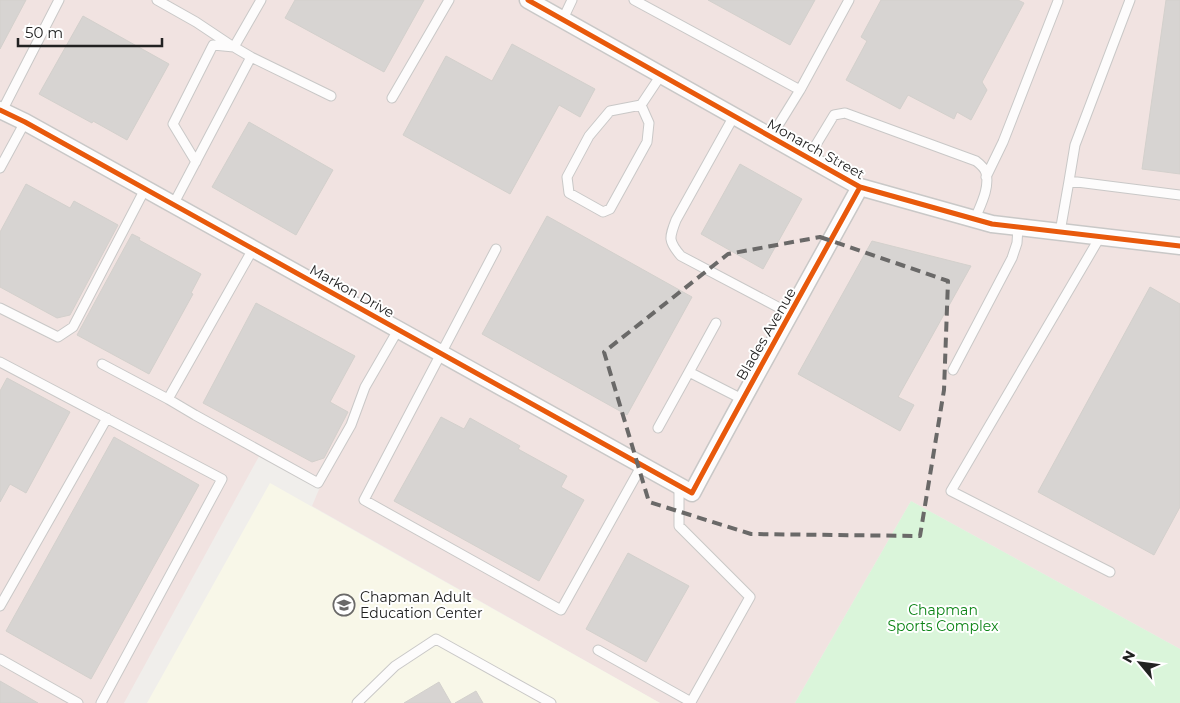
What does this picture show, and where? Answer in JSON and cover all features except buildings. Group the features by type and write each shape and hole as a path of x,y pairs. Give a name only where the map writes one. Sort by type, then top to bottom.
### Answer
{"street":[{"name":"Monarch Street","path":"528,0 860,187 992,224 1180,246"},
{"name":"Markon Drive","path":"1,111 25,122 686,490"},
{"name":"Blades Avenue","path":"686,490 791,314 860,187"}],"lane":[{"path":"1,111 59,0"},
{"path":"157,0 251,57 331,96"},
{"path":"234,47 261,0"},
{"path":"392,98 449,0"},
{"path":"563,20 572,0"},
{"path":"634,0 800,90"},
{"path":"771,137 800,90 849,0"},
{"path":"1060,232 1075,146 1130,0"},
{"path":"986,178 1004,142 1058,1"},
{"path":"196,162 172,124 213,46 234,47"},
{"path":"174,205 251,57"},
{"path":"641,104 649,123 647,142 610,209 603,212 569,193 567,177 589,136 610,111 641,104 661,75"},
{"path":"808,158 834,115 845,113 976,161 986,172 987,182 975,219"},
{"path":"734,116 676,220 671,234 672,246 681,256 791,314"},
{"path":"0,168 25,122"},
{"path":"1069,181 1180,196"},
{"path":"0,308 58,337 73,326 145,190"},
{"path":"953,370 1012,258 1017,243 1018,227"},
{"path":"1100,236 951,491 1110,572"},
{"path":"168,398 254,249"},
{"path":"496,249 364,500 561,610 642,465"},
{"path":"658,428 716,323"},
{"path":"102,364 168,398 318,483 351,425 365,387 398,330"},
{"path":"0,363 222,479 101,703"},
{"path":"689,372 742,399"},
{"path":"0,606 3,592 107,418"},
{"path":"598,650 691,702 750,597 679,526 686,490"},
{"path":"357,703 395,666 436,639 551,703"},
{"path":"0,659 78,703"}],"highlighted area":[{"path":"820,237 948,281 944,390 920,536 751,534 649,502 604,352 728,254"}],"shaded area":[{"path":"0,0 1180,0 1180,649 911,501 795,703 660,703 312,506 323,480 263,449 124,703 0,703"},
{"name":"Chapman Adult Education Center","path":"270,483 660,703 147,703"}],"green space":[{"name":"Chapman Sports Complex","path":"911,501 1180,649 1180,703 795,703"}],"cycle path":[{"path":"528,0 860,187 992,224 1180,246"},
{"path":"0,110 25,122 692,493 860,187"}],"place":[{"name":"Chapman Adult Education Center","path":"344,605"}]}
